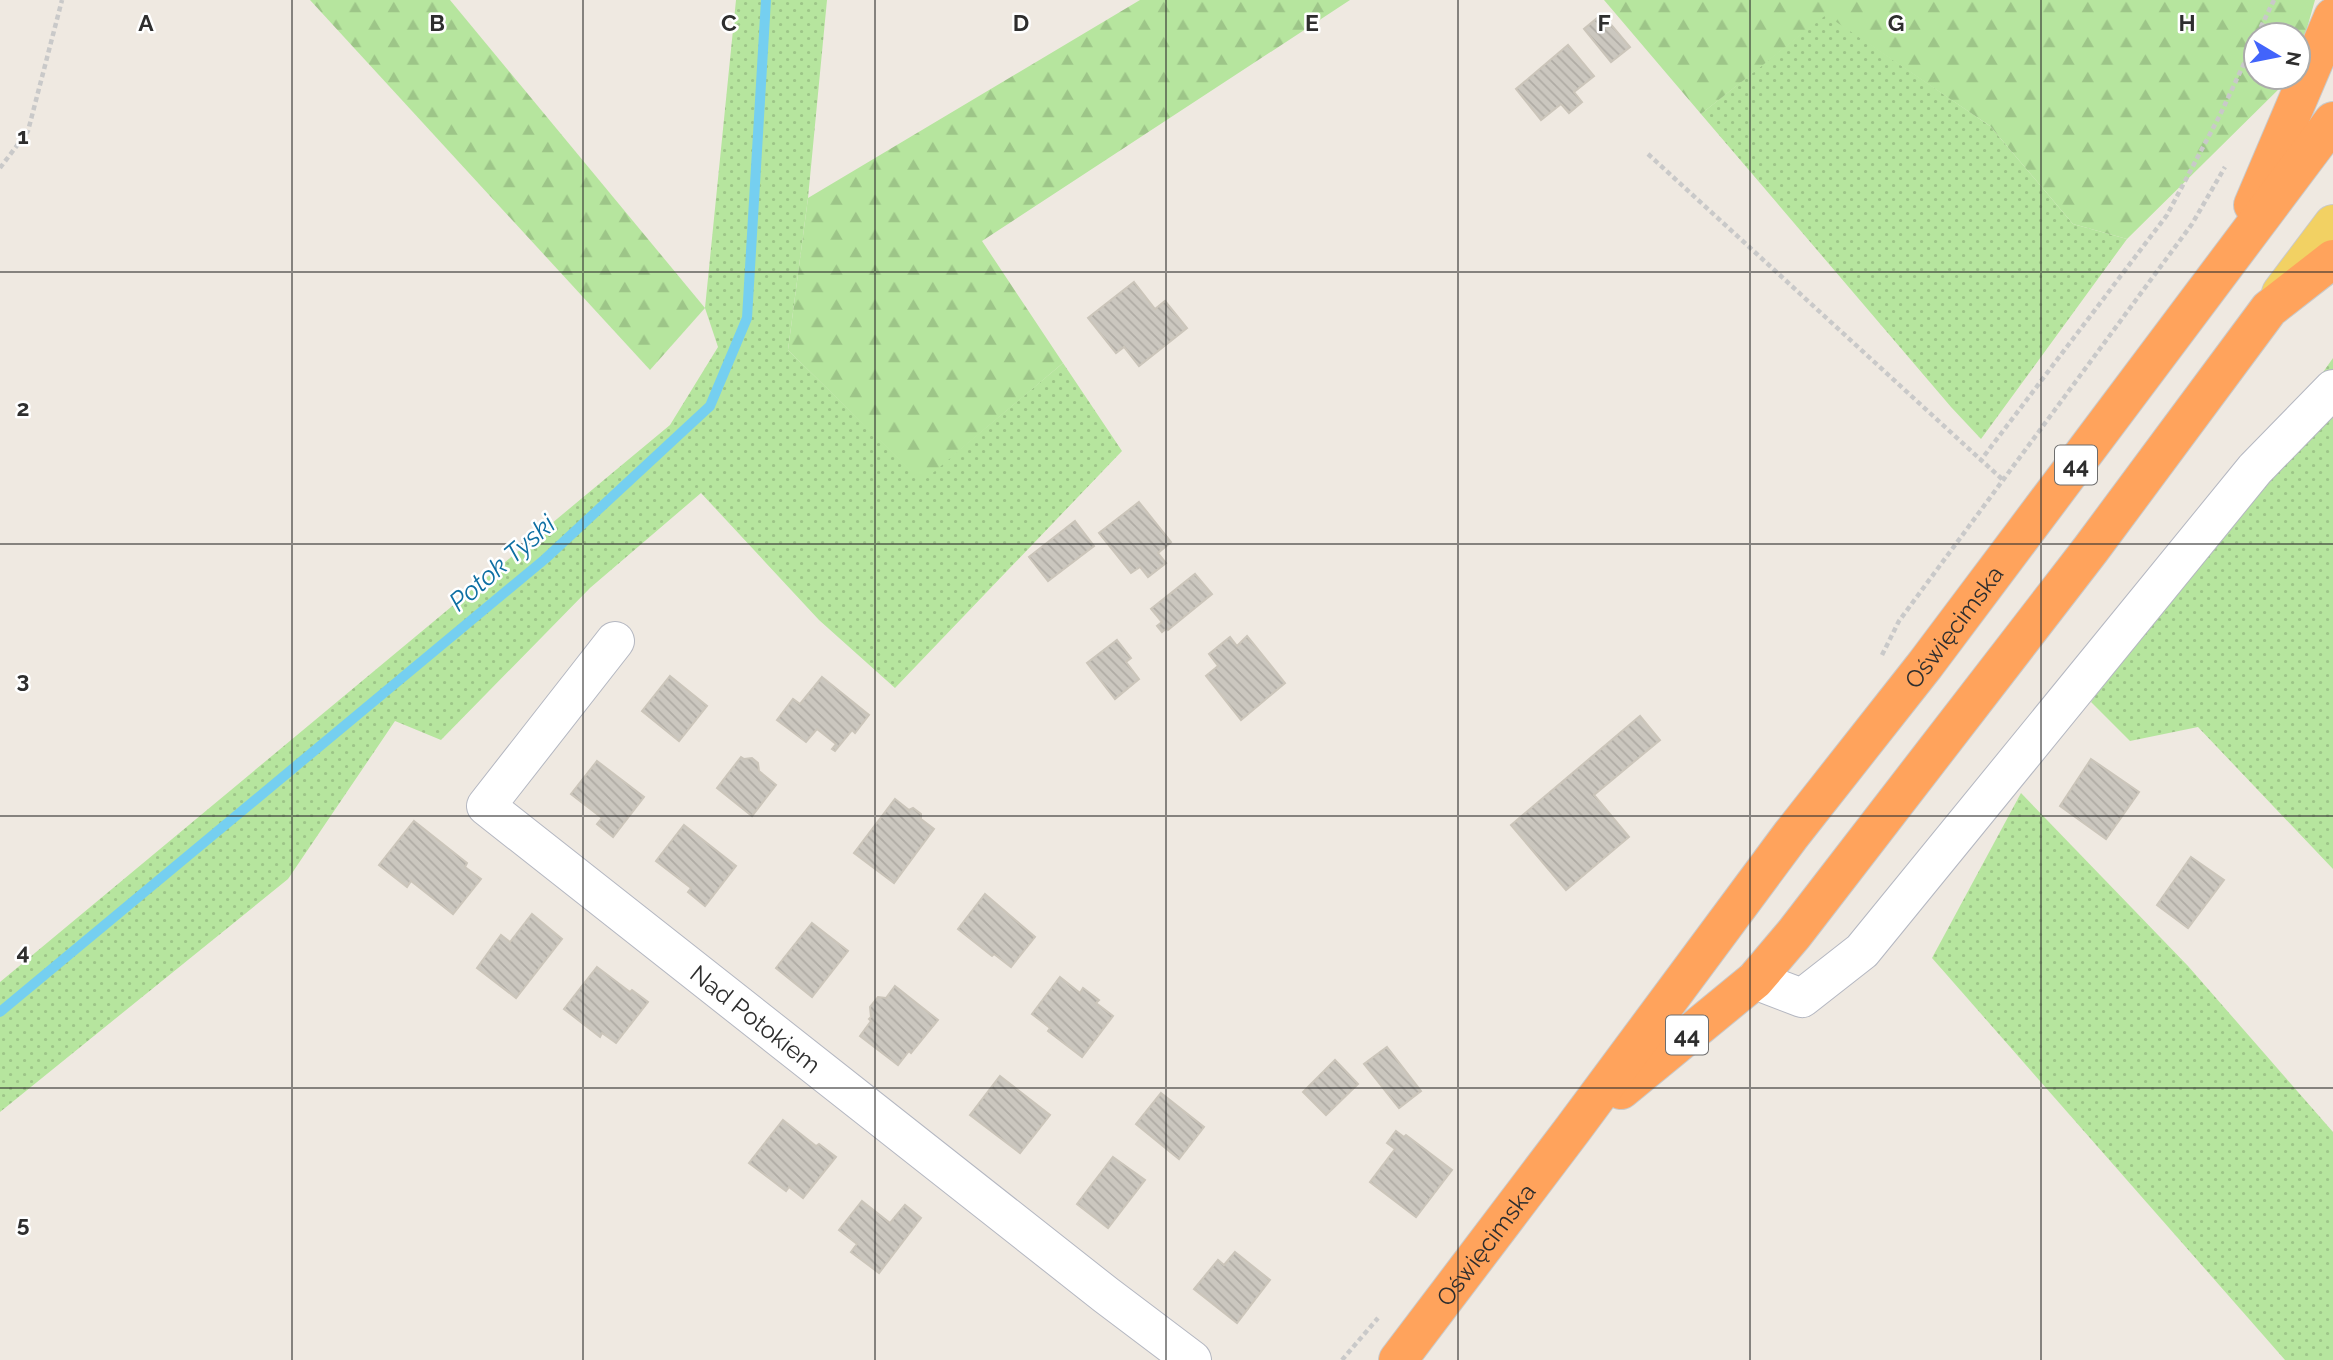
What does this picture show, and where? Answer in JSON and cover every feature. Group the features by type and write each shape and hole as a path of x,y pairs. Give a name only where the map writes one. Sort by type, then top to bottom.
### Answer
{"highway":[{"path":"2227,265 2333,17"},
{"name":"Oświęcimska","path":"1398,1360 1791,835 1925,665 2333,121"},
{"path":"2269,309 2333,259"},
{"name":"Oświęcimska","path":"1573,1129 1755,979 1802,923 2082,560 2269,309"}],"main road":[{"name":"Oświęcimska","path":"2269,309 2333,223"}],"street":[{"path":"1755,979 1802,998 1862,951 2255,469 2333,390"},
{"name":"Nad Potokiem","path":"615,641 486,806 1106,1296 1192,1360"}],"path":[{"path":"0,168 28,131 62,0"},
{"path":"2264,21 2274,0"},
{"path":"1981,460 2166,215 2242,68"},
{"path":"1648,154 2002,479"},
{"path":"1881,657 1899,621 2192,224 2231,157"}],"green space":[{"path":"310,0 450,0 705,308 650,370"},
{"path":"736,0 827,0 808,198 788,350 922,481 1063,363 1122,451 895,688 819,620 701,493 590,588 441,740 395,721 288,879 0,1112 0,982 670,425 718,347 705,308"},
{"path":"1140,0 1350,0 982,241 1063,363 922,482 788,350 808,198"},
{"path":"1604,0 2315,0 2309,21 2242,21 2242,91 2277,91 2127,239 2073,224 1990,126 1826,15 1701,114"},
{"path":"1826,14 1990,126 2073,224 2127,239 1981,439 1701,114"},
{"path":"2333,358 2333,869 2198,727 2130,741 2091,702"},
{"path":"2021,793 2188,966 2333,1132 2333,1360 2285,1360 1932,958"}],"building":[{"path":"1602,14 1630,47 1611,62 1584,29"},
{"path":"1568,45 1594,76 1574,92 1582,102 1569,113 1561,104 1541,120 1516,89"},
{"path":"1134,282 1155,309 1165,301 1187,328 1139,366 1124,347 1116,353 1088,318"},
{"path":"1139,502 1171,542 1158,553 1166,563 1148,577 1140,567 1131,573 1099,533"},
{"path":"1075,521 1094,546 1048,581 1029,557"},
{"path":"1195,574 1212,594 1162,632 1157,626 1162,622 1151,609"},
{"path":"1247,636 1285,683 1241,720 1206,676 1218,666 1209,654 1230,637 1237,646"},
{"path":"1117,640 1131,658 1126,662 1139,679 1115,699 1087,663"},
{"path":"670,676 707,706 679,741 642,711"},
{"path":"822,677 869,715 855,733 852,730 835,751 832,749 836,744 817,729 806,742 777,720 793,699 800,704"},
{"path":"1640,716 1660,740 1594,795 1629,837 1566,890 1511,825"},
{"path":"741,757 752,758 758,763 759,771 776,785 752,816 717,788"},
{"path":"2091,759 2139,792 2106,839 2060,806"},
{"path":"597,761 644,797 613,837 597,824 602,818 571,794"},
{"path":"895,799 909,810 913,808 921,814 921,819 934,829 894,883 854,853"},
{"path":"414,821 467,863 465,867 481,879 453,914 411,881 407,887 379,865"},
{"path":"684,825 736,866 705,906 688,892 691,888 656,861"},
{"path":"2191,857 2224,880 2188,928 2157,905"},
{"path":"985,894 1035,937 1011,967 994,954 992,956 958,929"},
{"path":"532,914 562,939 516,998 477,968 501,935 510,942"},
{"path":"812,923 848,951 812,997 776,968"},
{"path":"597,967 648,1002 616,1043 602,1033 600,1037 564,1009"},
{"path":"1060,977 1080,993 1083,988 1099,1000 1096,1003 1113,1016 1082,1057 1048,1031 1050,1028 1032,1014"},
{"path":"895,986 938,1020 898,1065 860,1036 871,1021 870,1007 878,997 886,998"},
{"path":"1387,1047 1421,1091 1399,1108 1364,1064"},
{"path":"1335,1060 1358,1084 1326,1115 1303,1092"},
{"path":"1000,1076 1050,1115 1020,1153 970,1115"},
{"path":"1161,1093 1204,1127 1179,1159 1136,1124"},
{"path":"783,1120 816,1146 819,1144 836,1157 803,1198 789,1187 786,1191 749,1163"},
{"path":"1396,1131 1404,1137 1406,1135 1452,1170 1416,1217 1370,1182 1395,1149 1387,1143"},
{"path":"1113,1157 1145,1180 1108,1228 1077,1204"},
{"path":"862,1201 890,1223 905,1205 921,1218 879,1273 851,1252 857,1244 839,1230"},
{"path":"1235,1252 1270,1280 1237,1323 1194,1289 1218,1260 1224,1265"}],"waterway":[{"name":"Potok Tyski","path":"0,1012 545,559 710,406 747,318 766,0"}]}
